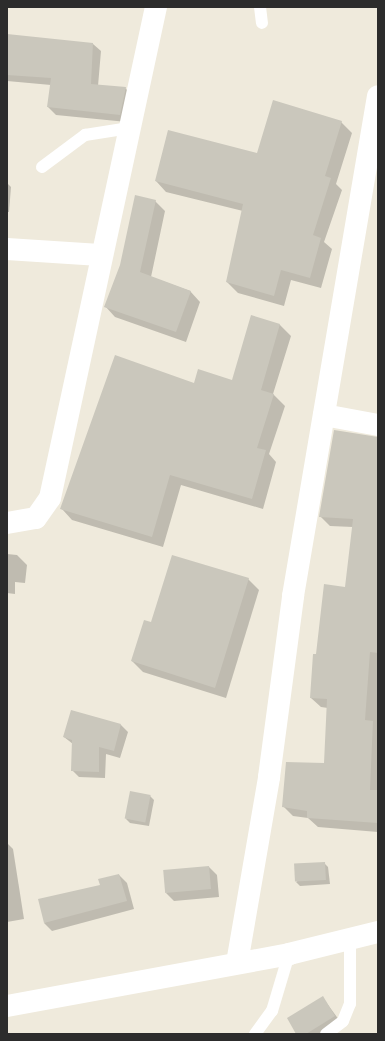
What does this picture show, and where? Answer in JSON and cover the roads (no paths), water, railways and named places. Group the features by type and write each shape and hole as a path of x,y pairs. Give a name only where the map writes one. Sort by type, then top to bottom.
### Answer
{"street":[{"path":"7,523 36,518 50,498 100,255 156,7"},
{"path":"237,963 324,415 378,96"},
{"path":"7,249 100,255"},
{"path":"324,415 378,425"},
{"path":"7,1006 289,954 378,932"}],"lane":[{"path":"260,7 262,23"},
{"path":"42,167 86,135 128,128"},
{"path":"326,1034 343,1021 350,1004 350,939"},
{"path":"255,1034 272,1011 289,954"}]}
